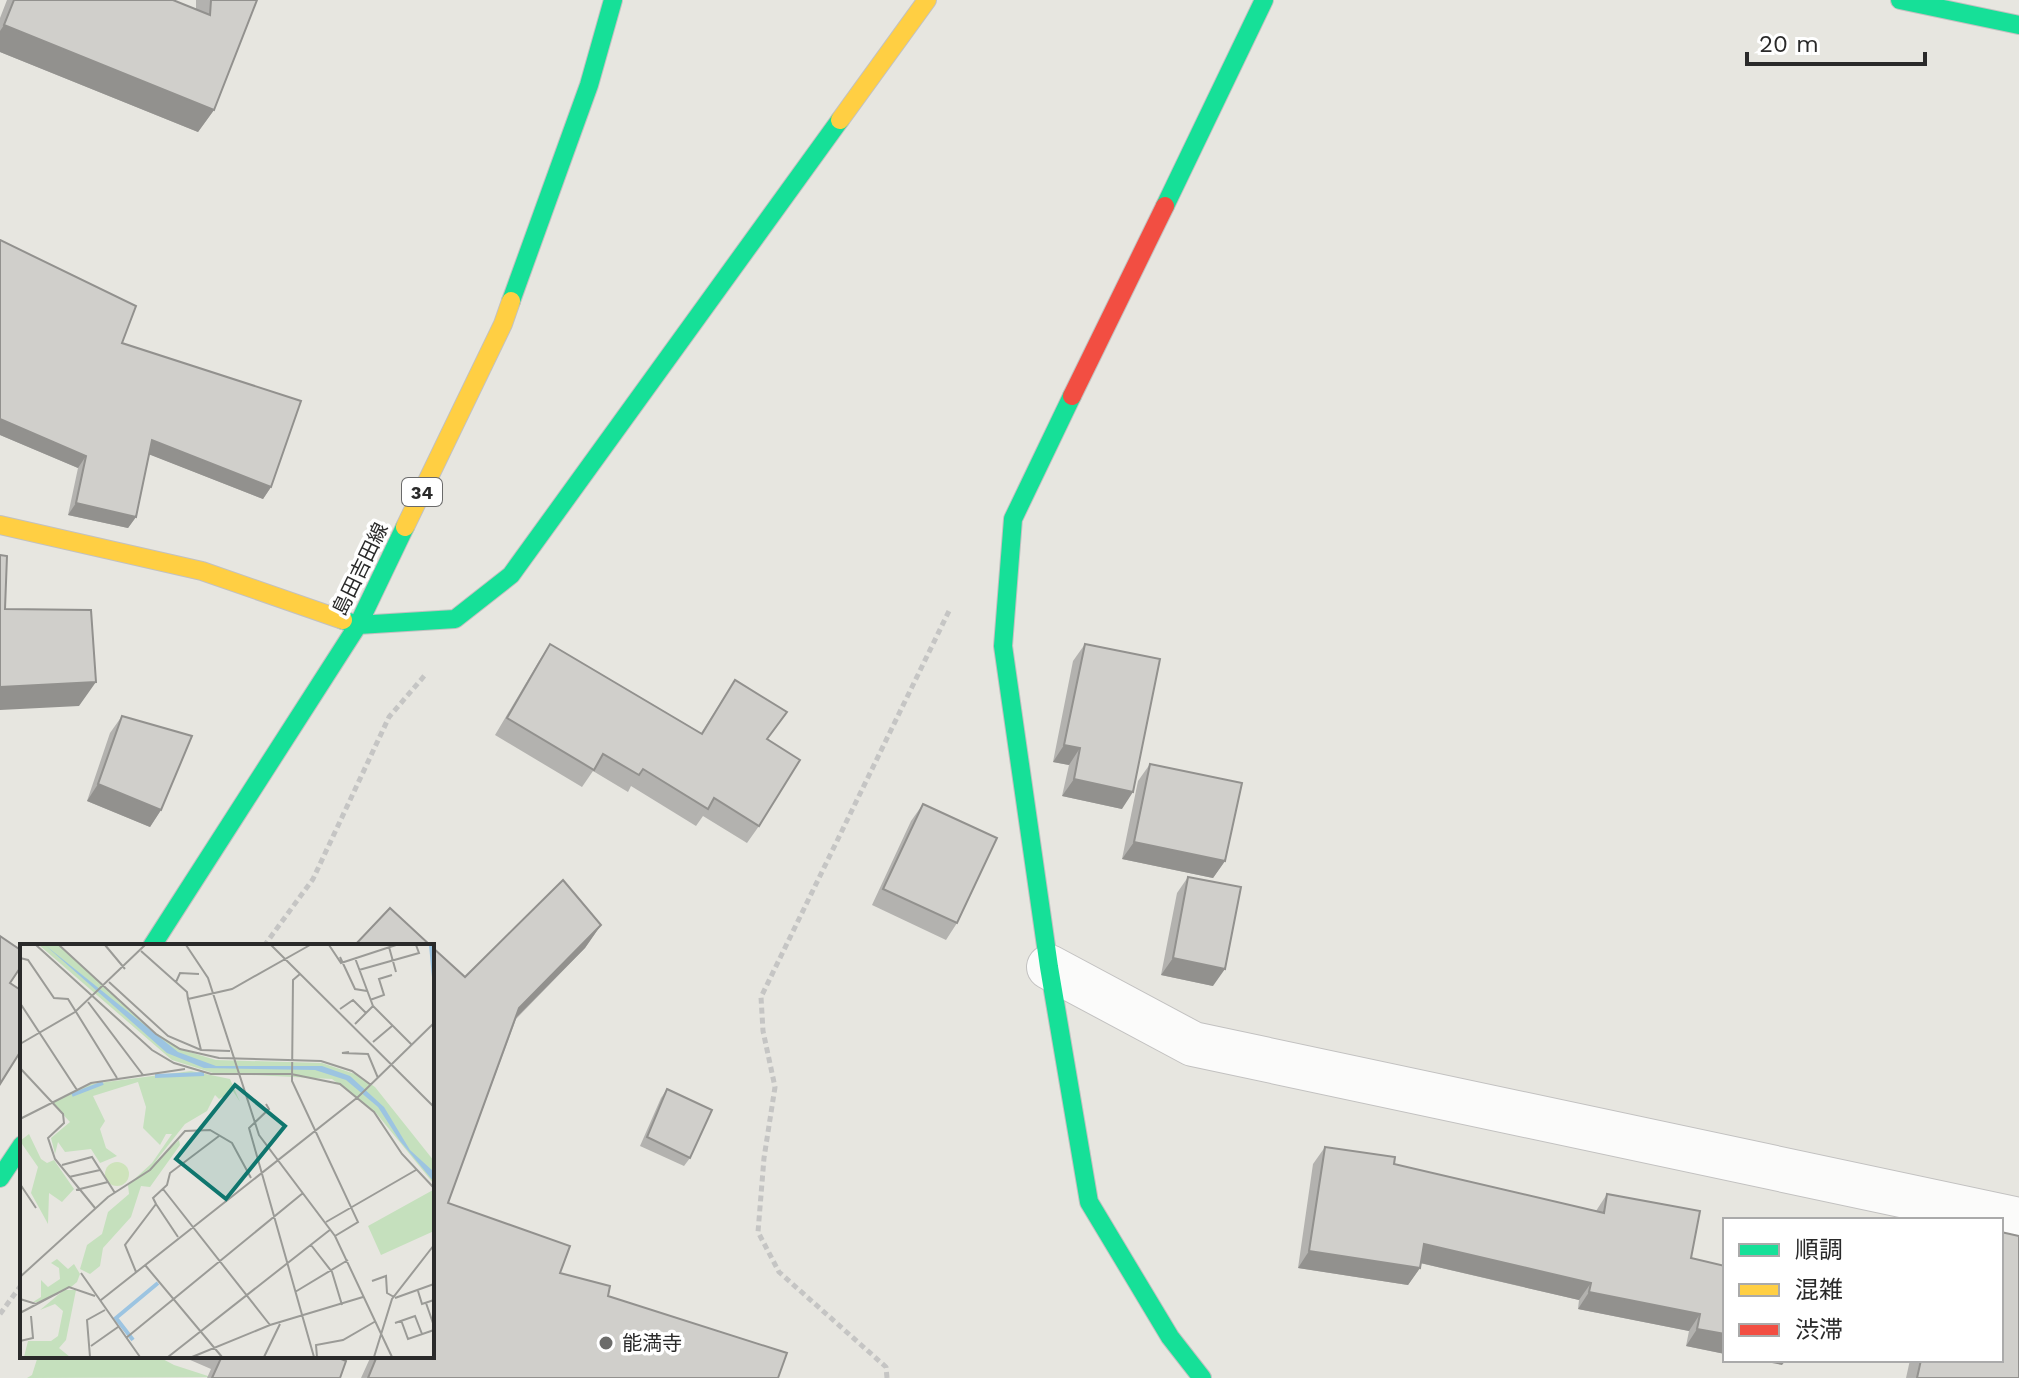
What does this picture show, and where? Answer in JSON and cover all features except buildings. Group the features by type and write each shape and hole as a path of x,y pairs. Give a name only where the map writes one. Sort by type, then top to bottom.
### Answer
{"street":[{"name":"島田吉田線","path":"153,944 358,625 503,324 589,85 613,0"},
{"path":"0,525 202,571 358,625 455,619 511,575 927,0"},
{"path":"1202,1378 1170,1337 1089,1202 1049,967 1003,646 1013,519 1264,0"},
{"path":"1900,0 2019,25"},
{"path":"1049,967 1193,1044 2019,1220"},
{"path":"0,1178 20,1148"}],"path":[{"path":"887,1378 886,1367 779,1272 758,1232 764,1158 775,1087 763,1031 761,997 955,598"},
{"path":"0,1314 20,1287"}],"green space":[{"path":"37,1358 161,1358 211,1377 27,1378 32,1375"}],"traffic: fast":[{"path":"511,301 589,85 613,0"},
{"path":"1165,206 1264,0"},
{"path":"1900,0 2019,25"},
{"path":"343,620 358,625 455,619 511,575 840,120"},
{"path":"1072,396 1013,519 1003,646 1049,967 1089,1202 1170,1337 1202,1378"},
{"path":"153,944 358,625 405,527"},
{"path":"0,1178 20,1148"}],"traffic: slow":[{"path":"840,120 927,0"},
{"path":"405,527 503,324 511,301"},
{"path":"0,525 202,571 343,620"}],"traffic: jam":[{"path":"1072,396 1165,206"}],"place":[{"name":"能満寺","path":"606,1343"}]}
